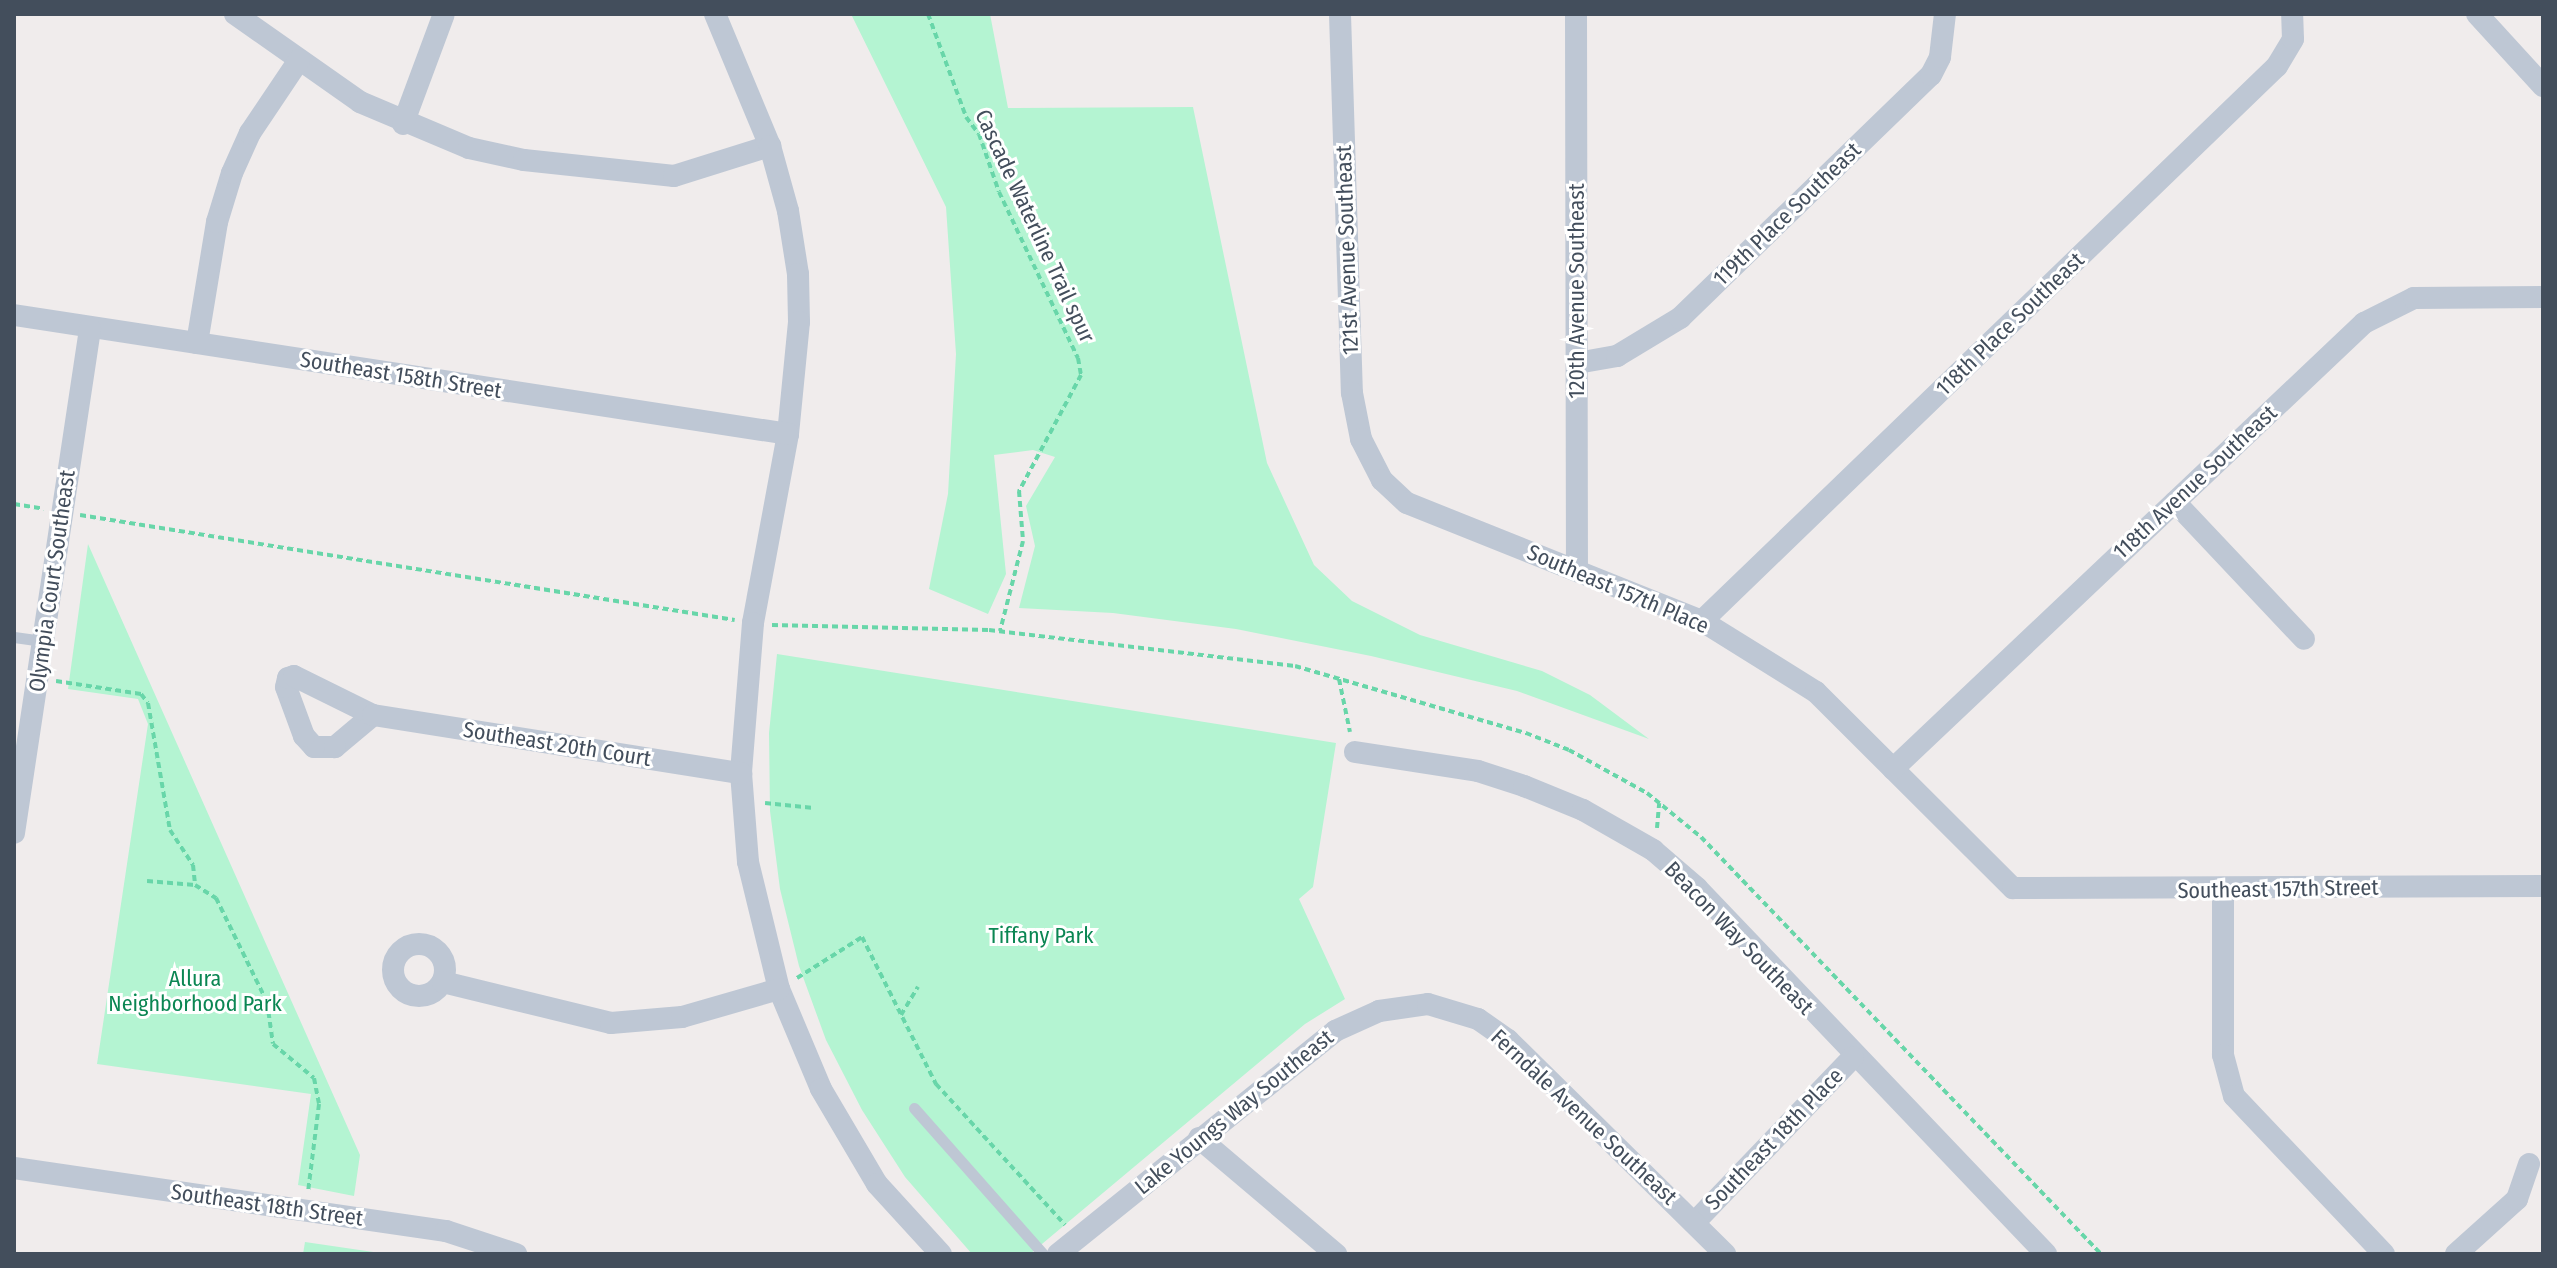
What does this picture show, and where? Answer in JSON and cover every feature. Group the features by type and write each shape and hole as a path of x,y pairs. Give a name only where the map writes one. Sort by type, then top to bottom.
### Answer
{"street":[{"path":"235,14 299,60 403,124 524,160 654,175 690,174 770,146"},
{"path":"403,124 444,14"},
{"path":"715,14 770,146 798,274 799,322 788,434 753,623 741,773 748,862 779,989 821,1089 877,1184 941,1254"},
{"name":"121st Avenue Southeast","path":"1340,14 1352,393 1361,439 1382,480"},
{"name":"120th Avenue Southeast","path":"1576,14 1577,567"},
{"name":"119th Place Southeast","path":"1577,363 1617,356 1680,318 1931,75 1940,57 1945,14"},
{"name":"118th Place Southeast","path":"1702,621 2277,66 2293,39 2292,14"},
{"path":"2477,14 2543,86"},
{"path":"197,343 217,222 232,173 250,133 299,60"},
{"name":"118th Avenue Southeast","path":"1893,769 2175,502 2385,309 2414,298 2543,297"},
{"name":"Southeast 158th Street","path":"14,315 788,434"},
{"name":"Olympia Court Southeast","path":"14,833 90,329"},
{"name":"Southeast 157th Place","path":"1382,480 1407,503 1440,519 1577,567 1702,621 1816,692 2013,888"},
{"path":"2175,502 2304,639"},
{"name":"Southeast 20th Court","path":"373,715 741,773"},
{"name":"Beacon Way Southeast","path":"1355,752 1478,771 1583,810 1653,850 1697,888 1853,1057 2046,1254"},
{"name":"Southeast 157th Street","path":"2013,888 2543,886"},
{"path":"2223,889 2223,1055 2234,1096 2384,1254"},
{"path":"443,982 611,1023 682,1017 779,989"},
{"name":"Lake Youngs Way Southeast","path":"1058,1254 1335,1031 1379,1011 1428,1004"},
{"name":"Ferndale Avenue Southeast","path":"1428,1004 1478,1019 1508,1040 1725,1254"},
{"name":"Southeast 18th Place","path":"1695,1222 1853,1057"},
{"path":"1199,1138 1336,1254"},
{"path":"2456,1254 2517,1199 2529,1164"},
{"name":"Southeast 18th Street","path":"14,1168 446,1231 516,1254"}],"lane":[{"path":"14,637 43,641"},
{"path":"914,1108 1043,1254"}],"path":[{"name":"Cascade Waterline Trail spur","path":"928,14 966,117 979,134 999,192 1078,358 1081,375 1019,491 1023,541 1000,631"},
{"path":"14,504 796,629 1000,631 1295,666 1526,733 1647,793 1701,837 2101,1254"},
{"path":"38,678 141,694 153,722 170,830 193,865 195,885"},
{"path":"1339,679 1355,752"},
{"path":"742,801 814,808"},
{"path":"147,881 195,885 216,898 267,1002 273,1044 314,1078 318,1088 306,1211"},
{"path":"779,989 862,937 936,1084 1077,1238"},
{"path":"901,1015 918,987"}],"green space":[{"path":"851,14 990,14 1008,108 1193,107 1267,463 1314,565 1352,601 1420,635 1542,671 1590,695 1649,739 1517,691 1371,656 1236,629 1113,613 1019,608 1035,546 1026,506 1055,457 1033,450 994,455 1006,574 988,614 929,589 948,494 956,354 946,207"},
{"name":"Allura Neighborhood Park","path":"88,544 360,1155 354,1196 298,1185 311,1094 97,1064 148,724 138,699 68,689"},
{"name":"Tiffany Park","path":"777,654 1336,743 1313,887 1299,899 1345,999 1305,1024 1030,1254 972,1254 905,1177 862,1110 826,1040 799,966 780,889 770,811 769,733"},
{"path":"305,1242 387,1254 303,1254"}]}
